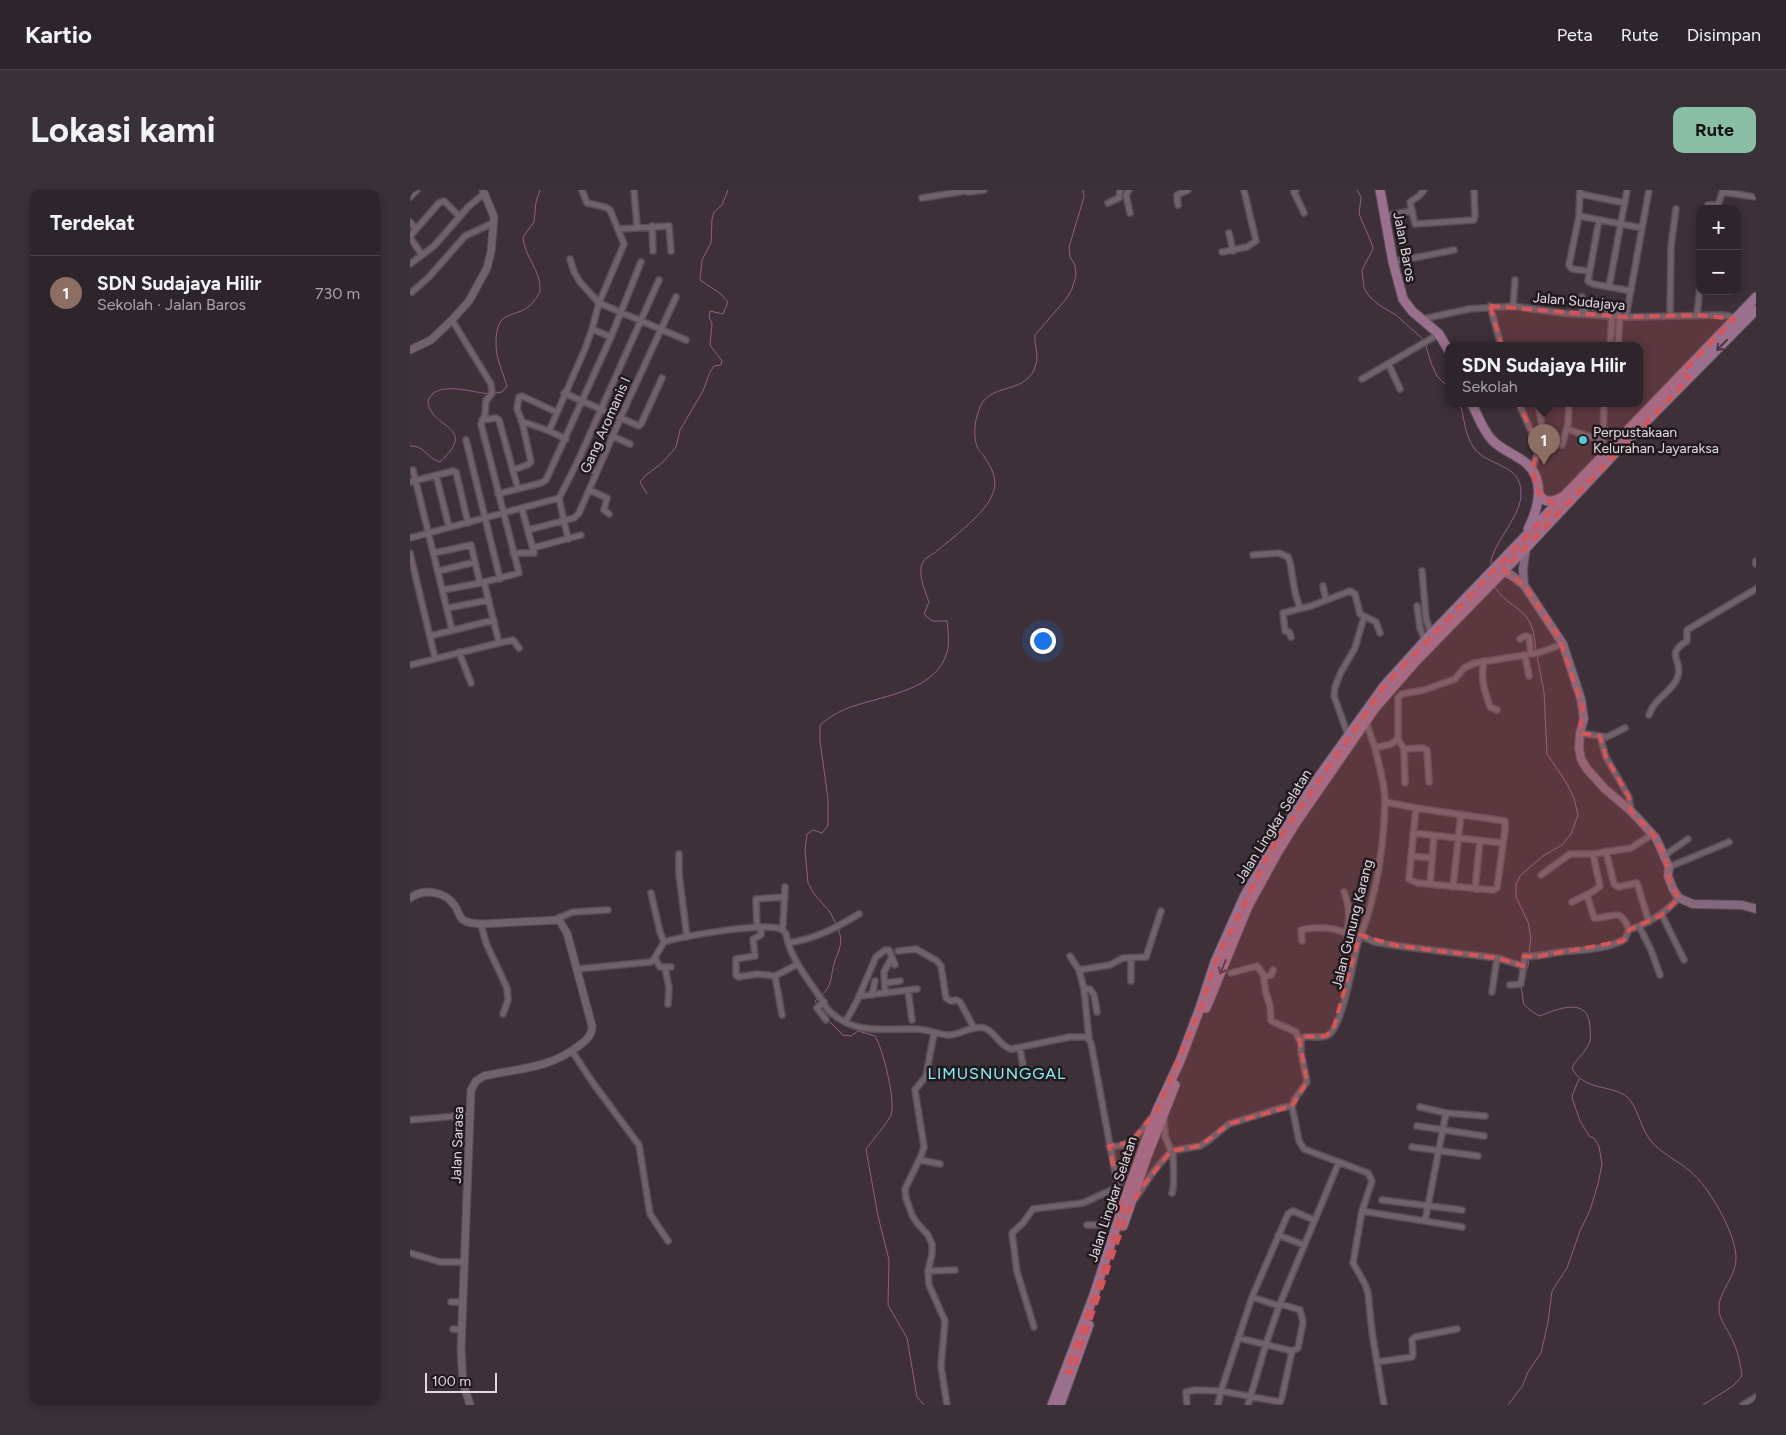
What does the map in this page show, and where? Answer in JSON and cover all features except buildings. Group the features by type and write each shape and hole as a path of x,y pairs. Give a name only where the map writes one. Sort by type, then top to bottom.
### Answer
{"main road":[{"name":"Jalan Baros","path":"1380,190 1392,262 1403,299 1412,311 1439,334 1445,344"},
{"path":"1687,375 1734,319 1756,298"},
{"path":"1687,375 1754,315"},
{"name":"Jalan Lingkar Selatan","path":"1273,853 1380,702 1398,681 1500,575 1524,544 1687,375"},
{"path":"1474,407 1493,441 1521,459 1532,469 1537,478 1539,494 1534,518 1524,544 1524,585"},
{"path":"1539,494 1542,499 1548,501 1567,500"},
{"name":"Jalan Lingkar Selatan","path":"1052,1405 1069,1372 1109,1272 1125,1210 1200,1008 1215,962 1244,897 1348,735 1384,686 1502,561 1524,544"},
{"path":"1500,575 1510,575 1524,585 1563,644 1583,708 1584,719 1580,733 1579,748 1584,763 1600,785 1630,810 1653,834 1665,855 1669,867 1670,882 1674,892 1679,898 1693,904 1742,905 1756,909"},
{"name":"Jalan Lingkar Selatan","path":"1060,1405 1117,1225 1125,1210"}],"street":[{"path":"411,196 417,190"},
{"path":"549,430 592,329 599,303 624,244 610,210 587,203 582,190"},
{"path":"634,190 638,228"},
{"path":"927,190 925,197 965,190 968,192 984,190"},
{"path":"1108,203 1119,198 1120,190"},
{"path":"1129,190 1126,195 1130,213"},
{"path":"1178,206 1177,195 1188,190"},
{"path":"1222,252 1247,247 1256,241 1244,190"},
{"path":"1296,190 1294,192 1304,213"},
{"path":"1424,190 1410,202 1413,221 1417,224 1472,221 1475,216 1474,190"},
{"path":"1609,287 1627,190"},
{"path":"1619,342 1623,316 1631,291 1650,190"},
{"path":"1718,205 1723,191 1756,196"},
{"path":"410,264 440,240 484,192 492,210 493,223 492,252 488,264 469,301 452,320 431,340 410,350"},
{"path":"1589,271 1572,269 1569,265 1579,216 1580,192 1625,203"},
{"path":"422,255 411,238 412,234 441,201 447,203 460,216"},
{"path":"1670,315 1671,246 1676,209"},
{"path":"1385,216 1411,211"},
{"path":"1579,216 1642,228"},
{"path":"1599,220 1589,271 1589,283 1631,291"},
{"path":"410,222 416,228"},
{"path":"412,292 429,277 464,236 493,223"},
{"path":"652,226 653,251"},
{"path":"619,229 668,226 671,251"},
{"path":"1229,233 1233,250"},
{"path":"1392,262 1454,250"},
{"path":"570,259 579,280 599,303 686,340"},
{"path":"498,494 546,480 611,337 641,262"},
{"path":"568,539 559,498 660,280"},
{"path":"1513,306 1515,280"},
{"path":"1697,315 1699,295"},
{"name":"Gang Aromanis I","path":"528,530 578,515 676,297"},
{"path":"1582,297 1583,314"},
{"path":"1490,306 1500,342"},
{"name":"Jalan Sudajaya","path":"1423,319 1490,306 1513,306 1561,313 1612,316 1697,315 1729,316 1734,319"},
{"path":"1583,314 1587,307 1592,306 1618,311 1623,316"},
{"path":"1610,342 1612,316"},
{"path":"443,590 518,574 481,424 486,401 492,393 491,384 452,320"},
{"path":"592,329 611,337"},
{"path":"1362,379 1422,346 1439,334"},
{"path":"1389,365 1400,389"},
{"path":"564,393 640,425 662,378"},
{"path":"513,470 527,466 530,462 517,409 520,396 556,412"},
{"path":"1520,407 1539,446"},
{"path":"1532,469 1539,446 1542,426 1539,407"},
{"path":"1562,445 1570,414 1569,407"},
{"path":"1567,429 1603,441 1604,407"},
{"path":"482,420 499,419 518,489"},
{"path":"521,421 549,430 566,439"},
{"path":"612,436 630,444"},
{"path":"466,440 500,579"},
{"path":"576,463 596,472"},
{"path":"413,470 413,482 429,532 452,630"},
{"path":"413,482 453,471 456,472 468,523"},
{"path":"436,475 449,527"},
{"path":"589,490 607,499 604,510 609,514"},
{"path":"410,538 559,498"},
{"path":"513,553 533,554 522,509"},
{"path":"533,548 581,535"},
{"path":"434,553 471,545 489,600 499,643"},
{"path":"410,553 435,658"},
{"path":"1253,555 1279,553 1288,557 1300,609"},
{"path":"439,571 476,562"},
{"path":"1422,571 1428,638"},
{"path":"1323,586 1326,600"},
{"path":"1649,714 1677,678 1679,673 1676,650 1687,641 1688,630 1756,589"},
{"path":"1291,637 1284,628 1282,614 1350,591 1353,591 1356,596 1359,612 1364,617 1376,622 1380,633"},
{"path":"448,608 489,600"},
{"path":"1417,606 1420,628 1428,638"},
{"path":"1348,735 1334,696 1335,687 1341,672 1355,648 1364,617"},
{"path":"430,636 494,620"},
{"path":"1520,639 1525,636 1529,637 1532,654 1529,676"},
{"path":"410,665 512,640 519,648"},
{"path":"1402,694 1424,690 1455,679 1466,666 1484,661 1532,654 1563,644"},
{"path":"459,652 471,683"},
{"path":"1484,661 1482,676 1485,692 1490,708 1497,710"},
{"path":"1398,681 1402,694 1398,701 1398,739 1404,749 1405,783"},
{"name":"Jalan Gunung Karang","path":"1300,1042 1304,1037 1326,1036 1333,1030 1339,1018 1360,938 1369,913 1381,855 1385,802 1383,784 1375,748 1366,722"},
{"path":"1580,733 1607,737 1625,728"},
{"path":"1600,736 1601,745 1609,762 1629,797 1630,810"},
{"path":"1375,748 1391,744 1398,739"},
{"path":"1404,749 1423,748 1427,750 1429,782"},
{"path":"1385,802 1505,821 1498,887 1493,890 1452,887 1417,883 1409,878 1416,808"},
{"path":"1452,887 1461,814"},
{"path":"1413,833 1503,843"},
{"path":"1541,875 1570,854 1593,854 1632,848 1653,834"},
{"path":"1430,884 1434,836"},
{"path":"1665,855 1688,839"},
{"path":"1475,889 1480,840"},
{"path":"1669,867 1729,842"},
{"path":"1606,851 1614,884 1618,886 1637,883 1649,922"},
{"path":"679,854 679,874 687,937"},
{"path":"1572,902 1597,890 1600,884 1593,854"},
{"path":"1411,856 1432,858"},
{"path":"781,929 783,925 785,887"},
{"path":"410,898 425,892 436,893 452,902 463,920 481,924 532,922 556,919 573,912 608,910"},
{"path":"1344,892 1347,899 1349,922 1346,934"},
{"path":"651,893 664,942"},
{"path":"1587,895 1594,918 1620,915 1626,921 1629,930"},
{"path":"785,897 756,899 761,935 753,939 755,956 736,959 736,975 738,977 757,974 775,976 798,964"},
{"path":"1510,985 1521,984 1524,957 1536,957 1610,945 1624,940 1629,930 1662,915 1679,898"},
{"path":"1079,970 1110,965 1121,958 1146,957 1162,911"},
{"path":"788,942 805,940 829,932 859,914"},
{"path":"1662,915 1684,960"},
{"path":"556,919 564,925 577,969 652,962 664,942 687,937 732,930 781,929 786,934 798,964 821,1004 834,1016 846,1022 874,1030 916,1029 953,1035 974,1028 988,1029 1008,1048 1020,1048 1070,1037 1082,1036 1089,1039"},
{"path":"481,924 486,943 507,988 508,1000 503,1014"},
{"path":"1639,926 1651,950 1660,975"},
{"path":"1302,941 1301,932 1303,929 1330,929 1374,942 1497,958 1522,966"},
{"path":"898,951 916,949 930,956 939,964 946,998 950,1001 956,1000 960,1002 974,1028"},
{"path":"846,1022 876,957 889,950 895,965"},
{"path":"1070,956 1079,970 1084,989 1089,1039 1099,1083 1109,1146 1125,1210"},
{"path":"885,993 884,972 892,957"},
{"path":"655,958 659,966 668,967 668,1004"},
{"path":"1131,958 1131,981"},
{"path":"1492,992 1497,958"},
{"path":"1232,974 1257,966 1261,969 1270,1006 1271,1021 1296,1032 1300,1042 1307,1082 1292,1106 1302,1147 1364,1171 1370,1176 1372,1181 1362,1211 1353,1263 1368,1293 1384,1405"},
{"name":"Jalan Sarasa","path":"470,1405 463,1383 462,1330 471,1090 479,1078 548,1064 572,1051 589,1037 592,1030 577,969"},
{"path":"1264,977 1271,975 1273,970"},
{"path":"775,976 782,1015"},
{"path":"872,995 875,981"},
{"path":"885,983 900,981"},
{"path":"859,996 917,989"},
{"path":"1084,989 1090,989 1093,992 1097,1012"},
{"path":"908,990 912,1020"},
{"path":"821,1004 817,1009 826,1020"},
{"path":"934,1032 926,1076 915,1090 924,1147 920,1160 905,1189 912,1215 928,1235 932,1244 928,1271 931,1291 945,1321 941,1366 948,1405"},
{"path":"1020,1048 1023,1066"},
{"path":"572,1051 593,1084 639,1146 650,1214 668,1241"},
{"path":"1125,1210 1154,1171 1172,1151 1200,1146 1229,1124 1292,1106"},
{"path":"1420,1107 1446,1113 1485,1116"},
{"path":"1109,1146 1122,1146 1131,1142 1161,1111"},
{"path":"1161,1111 1165,1136 1172,1151 1174,1186 1172,1193"},
{"path":"1425,1222 1446,1113"},
{"path":"410,1120 470,1116"},
{"path":"1417,1126 1484,1136"},
{"path":"1412,1147 1478,1156"},
{"path":"920,1160 940,1164"},
{"path":"1248,1405 1280,1305 1339,1162"},
{"path":"1034,1327 1016,1268 1012,1233 1033,1210 1083,1203 1118,1187"},
{"path":"1382,1200 1462,1210"},
{"path":"1362,1211 1462,1227"},
{"path":"1218,1405 1252,1297 1278,1235 1290,1212 1295,1212 1314,1220"},
{"path":"1087,1226 1117,1225"},
{"path":"1278,1235 1304,1245"},
{"path":"410,1253 440,1262 465,1262"},
{"path":"928,1271 955,1270"},
{"path":"1239,1338 1292,1351 1298,1348 1302,1312 1297,1308 1252,1297"},
{"path":"450,1302 463,1302"},
{"path":"453,1329 462,1330"},
{"path":"1377,1362 1412,1357 1412,1340 1415,1337 1457,1330"},
{"path":"1188,1405 1186,1394 1188,1390 1221,1391 1280,1402 1292,1351"},
{"path":"1743,1405 1756,1397"}],"highlighted area":[{"path":"1490,306 1626,317 1697,315 1734,319 1683,372 1690,378 1504,570 1524,585 1558,635 1583,708 1580,733 1600,736 1606,757 1629,797 1631,811 1653,834 1665,855 1670,882 1679,898 1662,915 1629,930 1623,941 1536,957 1524,956 1523,966 1497,958 1398,946 1360,935 1333,1030 1326,1036 1299,1037 1307,1082 1292,1106 1229,1124 1200,1146 1171,1151 1143,1186 1128,1212 1072,1373 1066,1371 1104,1268 1122,1209 1109,1146 1131,1142 1157,1110 1200,1008 1215,962 1270,851 1384,686 1555,506 1539,494 1532,469 1539,446 1519,405"}],"waterway":[{"path":"494,393 502,392 507,386 496,350 499,324 509,315 528,307 540,291 536,270 526,251 523,237 534,222 536,202 540,190"},
{"path":"647,494 640,482 662,463 676,447 680,430 703,391 710,372 714,366 721,365 722,361 710,345 712,324 709,317 710,311 723,314 728,302 721,294 700,280 702,260 711,243 714,212 722,205 728,190"},
{"path":"837,926 830,912 814,894 808,883 805,850 807,834 813,830 822,833 828,826 828,799 820,741 820,725 845,709 895,694 922,683 933,675 941,665 948,645 947,621 932,621 924,614 929,602 922,581 922,565 926,559 972,521 992,496 995,484 993,473 976,444 975,427 977,415 986,398 994,393 1018,385 1032,374 1037,360 1035,335 1066,299 1072,289 1076,275 1069,247 1084,197 1083,190"},
{"path":"1357,190 1361,197 1359,214 1373,249 1362,270 1364,288 1369,296 1379,305 1396,315 1424,340"},
{"path":"1425,343 1437,376 1445,384"},
{"path":"410,446 419,447 436,461 440,462 451,450 455,441 454,434 430,410 428,401 432,394 438,390 456,389 490,394"},
{"path":"1461,407 1466,432 1474,448 1487,459 1510,471 1520,483 1520,502 1495,550 1491,559 1491,566"},
{"path":"1494,585 1500,594 1528,619 1534,633 1536,652"},
{"path":"1529,953 1531,938 1528,922 1516,897 1516,884 1520,876 1543,856 1562,845 1571,834 1578,815 1574,798 1566,782 1547,754 1544,692 1537,656"},
{"path":"822,995 830,983 840,945 841,938 838,929"},
{"path":"1524,977 1529,957"},
{"path":"1521,986 1524,1005 1540,1016 1555,1010 1571,1007 1584,1011 1590,1026 1590,1041 1572,1068 1577,1076 1592,1085 1617,1091 1630,1100 1651,1141 1697,1178 1705,1187 1726,1222 1734,1246 1736,1263 1721,1297 1719,1312 1736,1349 1742,1376 1733,1386 1703,1405"},
{"path":"818,1006 815,1001 819,997"},
{"path":"829,1021 843,1035 851,1036 858,1031 875,1036 885,1063 892,1099 891,1115 866,1149 878,1216 889,1260 888,1305 907,1338 917,1397 924,1405"},
{"path":"1508,1405 1523,1385 1528,1372 1541,1353 1552,1291 1567,1268 1598,1184 1602,1164 1599,1146 1594,1138 1590,1137 1580,1121 1572,1096 1579,1079"}],"place":[{"name":"Perpustakaan Kelurahan Jayaraksa","path":"1583,440"},
{"name":"SDN Sudajaya Hilir","path":"1544,465"}],"district":[{"name":"LIMUSNUNGGAL","path":"997,1073"}]}
